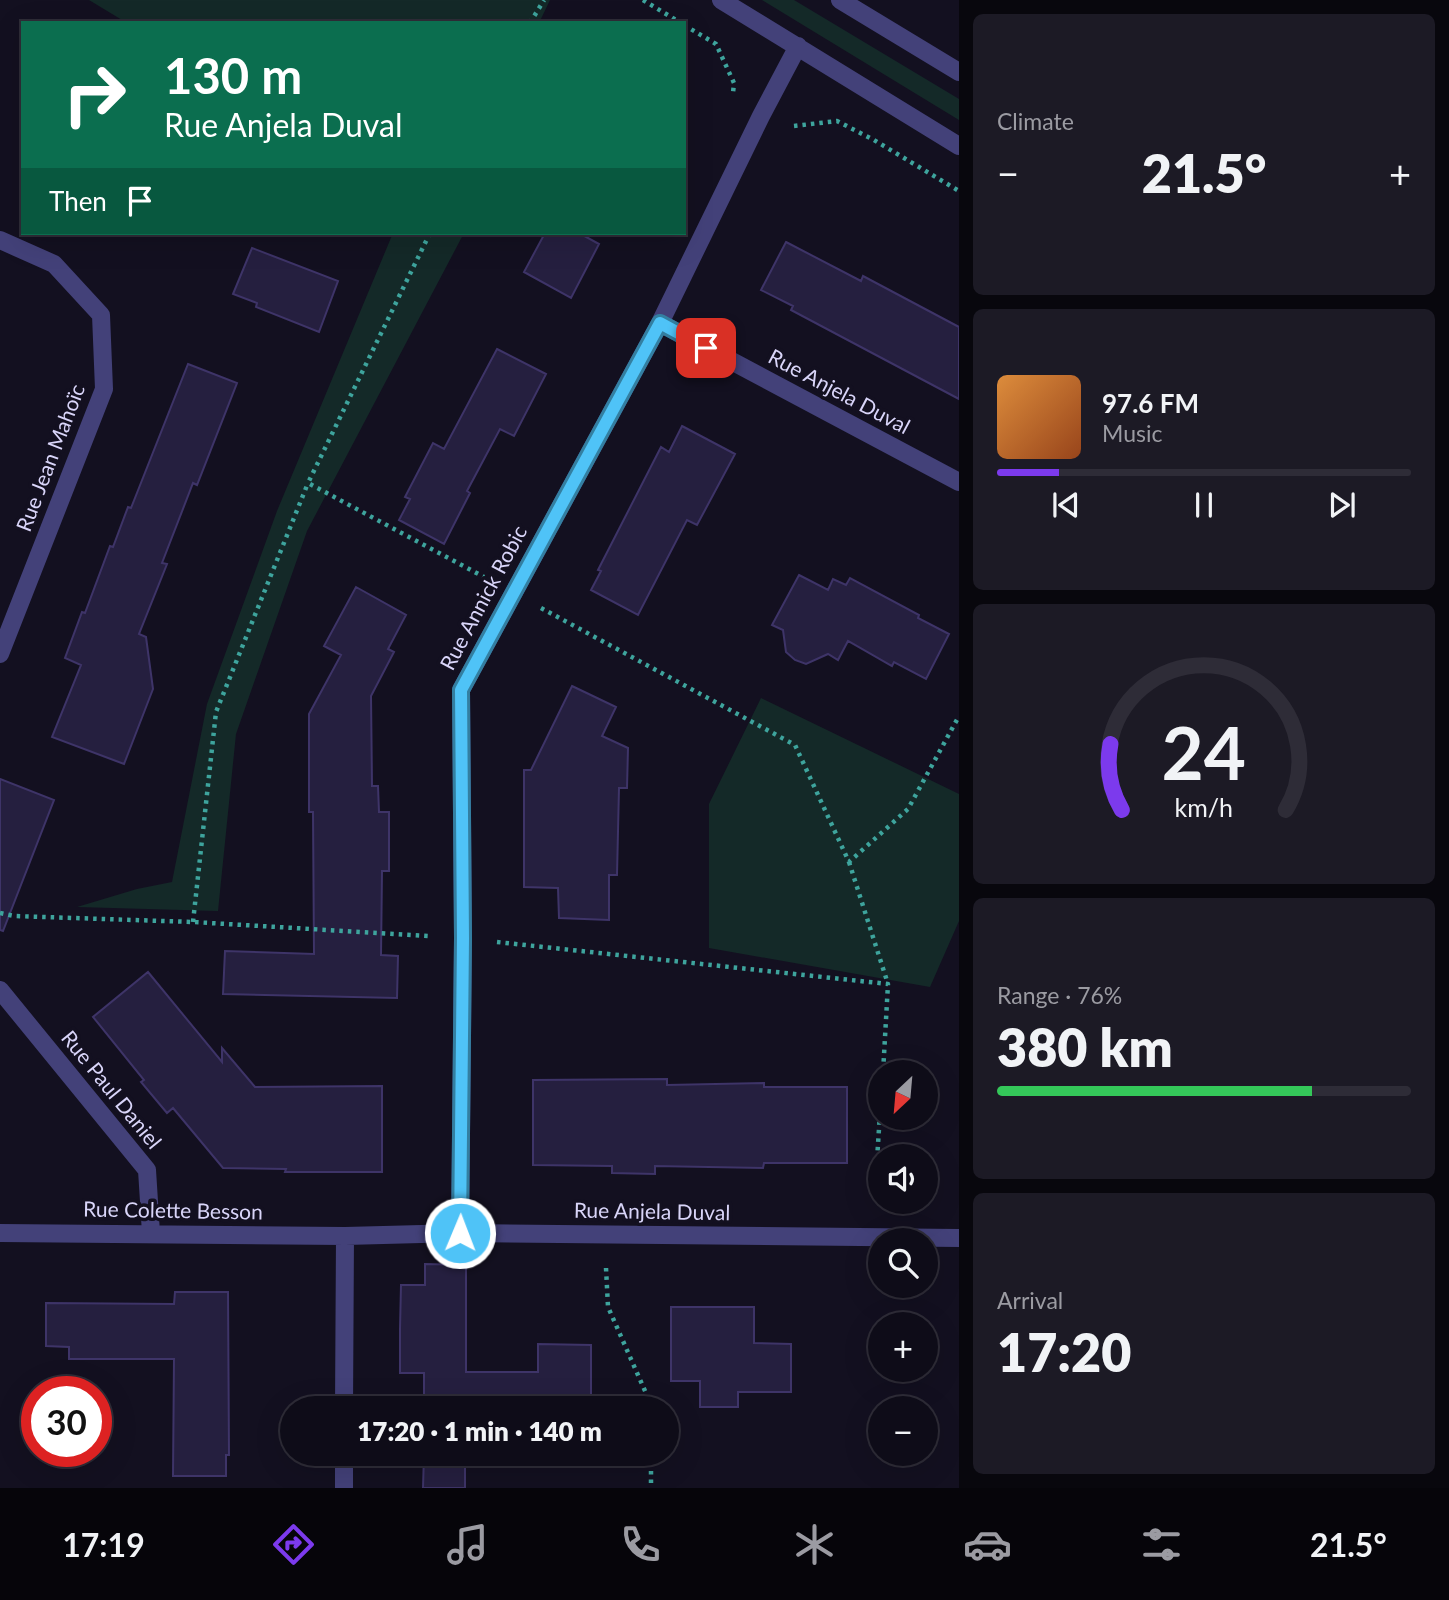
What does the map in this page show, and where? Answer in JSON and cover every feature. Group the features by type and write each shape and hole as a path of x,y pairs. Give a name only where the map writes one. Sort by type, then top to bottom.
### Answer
{"street":[{"path":"720,0 959,146"},
{"path":"840,0 959,72"},
{"name":"Rue Annick Robic","path":"460,1233 463,938 461,690 660,323 798,46"},
{"name":"Rue Jean Mahoïc","path":"0,240 54,264 101,315 104,389 0,654"},
{"name":"Rue Anjela Duval","path":"660,323 959,482"},
{"name":"Rue Paul Daniel","path":"0,990 147,1170 151,1233"},
{"name":"Rue Colette Besson","path":"0,1233 345,1236"},
{"name":"Rue Anjela Duval","path":"345,1236 460,1233 959,1238"},
{"path":"344,1396 345,1236"},
{"path":"344,1466 344,1488"}],"path":[{"path":"531,21 544,0"},
{"path":"643,0 677,21"},
{"path":"686,26 716,44 734,83 732,102 793,127 837,121 959,191"},
{"path":"193,922 216,712 308,483 429,235"},
{"path":"308,483 794,745 849,862 888,984"},
{"path":"849,862 908,809 959,716"},
{"path":"604,1234 608,1307 647,1396"},
{"path":"651,1466 652,1488"}],"green space":[{"path":"89,0 550,0 540,21 124,21"},
{"path":"762,0 794,0 959,99 959,120"},
{"path":"392,235 463,235 307,531 236,734 218,911 77,907 137,889 172,882 207,704 277,511"},
{"path":"761,698 959,794 959,921 930,987 709,948 709,804"}],"building":[{"path":"544,235 583,235 599,244 571,298 524,272"},
{"path":"786,242 861,281 863,276 959,327 959,399 791,310 793,306 761,290"},
{"path":"252,248 338,281 319,332 256,307 257,303 233,294"},
{"path":"497,349 546,374 514,436 500,429 467,491 470,493 444,544 399,520 410,499 405,497 433,443 444,449"},
{"path":"188,364 237,383 197,485 193,483 162,563 167,564 139,634 146,637 153,689 124,764 52,737 81,665 65,658 110,546 113,547 128,507 131,508"},
{"path":"682,426 735,454 697,525 687,520 638,615 591,590 601,571 598,570 661,447 669,452"},
{"path":"799,575 828,590 833,579 846,585 850,578 949,634 926,679 894,662 892,666 848,641 838,660 828,654 806,664 795,660 786,652 783,630 772,625"},
{"path":"356,587 406,615 388,649 394,652 371,696 372,786 378,786 379,812 389,812 389,871 382,871 381,955 398,956 397,998 223,994 225,951 314,954 309,714 341,655 324,646"},
{"path":"572,686 616,707 602,736 628,748 627,788 619,788 617,875 609,875 609,920 559,918 558,888 524,887 524,770 531,770"},
{"path":"0,779 54,800 3,931 0,930"},
{"path":"148,972 222,1062 222,1048 255,1087 382,1086 382,1172 285,1172 286,1169 223,1168 173,1108 167,1113 93,1017"},
{"path":"667,1079 667,1085 764,1083 764,1087 847,1087 847,1163 764,1163 763,1168 655,1166 655,1174 612,1173 612,1166 533,1165 533,1080"},
{"path":"425,1264 466,1265 466,1372 538,1372 538,1344 591,1345 591,1396 424,1396 424,1373 400,1373 400,1329 401,1285 425,1285"},
{"path":"175,1292 228,1292 229,1455 226,1455 226,1476 173,1476 174,1359 69,1359 69,1347 46,1346 46,1303 174,1304"},
{"path":"671,1307 754,1307 754,1343 791,1344 791,1392 738,1392 738,1407 700,1407 700,1381 671,1381"},
{"path":"424,1466 465,1466 465,1488 423,1488"}],"route":[{"path":"460,1233 463,938 461,690 660,323 706,348"}]}
